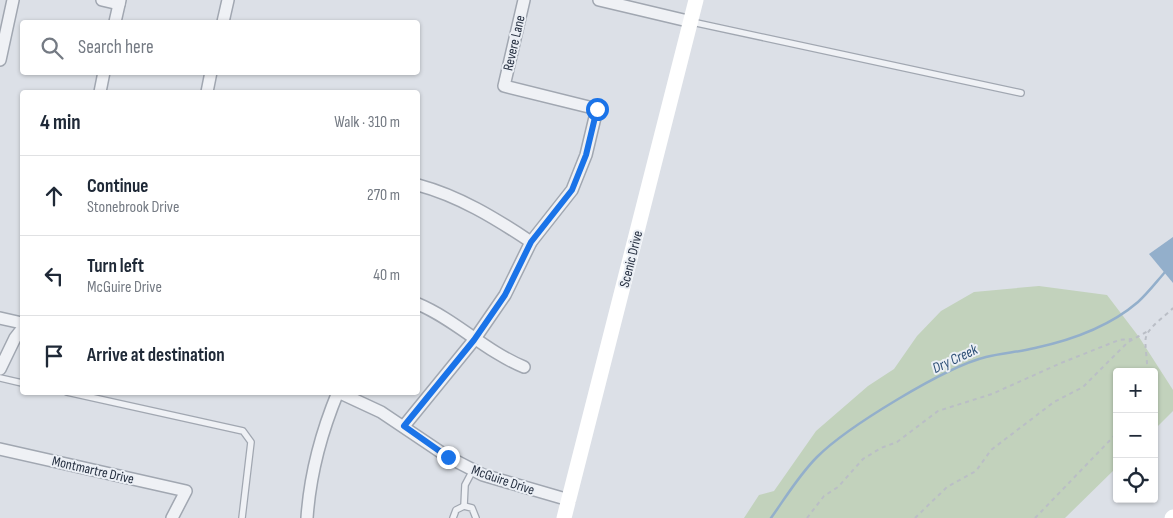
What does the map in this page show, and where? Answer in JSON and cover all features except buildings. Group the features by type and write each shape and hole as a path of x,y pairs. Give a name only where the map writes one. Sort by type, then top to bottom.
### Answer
{"main road":[{"name":"Scenic Drive","path":"564,518 692,22 696,0"}],"street":[{"path":"0,60 13,0"},
{"path":"102,0 120,2 116,20"},
{"path":"223,20 228,0"},
{"name":"Revere Lane","path":"524,0 504,86 597,109 586,155 572,190 531,242"},
{"path":"599,0 692,22"},
{"path":"100,90 103,75"},
{"path":"207,90 210,75"},
{"path":"404,426 474,340 505,295 531,242 487,213 433,189 420,186"},
{"path":"420,305 444,318 474,340 504,358 524,367"},
{"path":"0,318 20,322"},
{"path":"0,369 20,332"},
{"path":"307,518 312,472 319,443 337,395"},
{"name":"McGuire Drive","path":"345,395 382,412 448,457 474,470 506,483 569,500"},
{"name":"Montmartre Drive","path":"0,449 186,491 172,518"}],"lane":[{"path":"692,22 1021,93"},
{"path":"0,378 20,383"},
{"path":"81,395 243,431 251,442 242,518"},
{"path":"464,506 465,485 474,470"},
{"path":"454,518 456,510 464,506 472,508 476,518"}],"path":[{"path":"915,518 947,487 976,471 992,450 1054,402 1083,387 1132,339 1150,330 1173,308"},
{"path":"1146,368 1148,356 1146,338 1150,330"},
{"path":"807,518 824,496 838,487 862,458 896,442 938,411 992,394 1119,340 1132,339"},
{"path":"1035,518 1113,437"}],"green space":[{"path":"1039,286 1107,295 1139,337 1173,390 1173,411 1158,426 1158,368 1113,368 1113,471 1065,518 744,518 759,495 774,491 816,431 868,386 894,369 917,336 941,311 974,292"}],"water":[{"path":"1173,237 1173,283 1149,254"}],"waterway":[{"name":"Dry Creek","path":"771,518 810,464 831,444 873,415 922,385 968,363 986,357 1063,341 1115,319 1138,302 1166,271"}],"route":[{"path":"448,457 404,426 474,340 505,295 531,242 562,206 572,190 586,155 597,109"}]}
